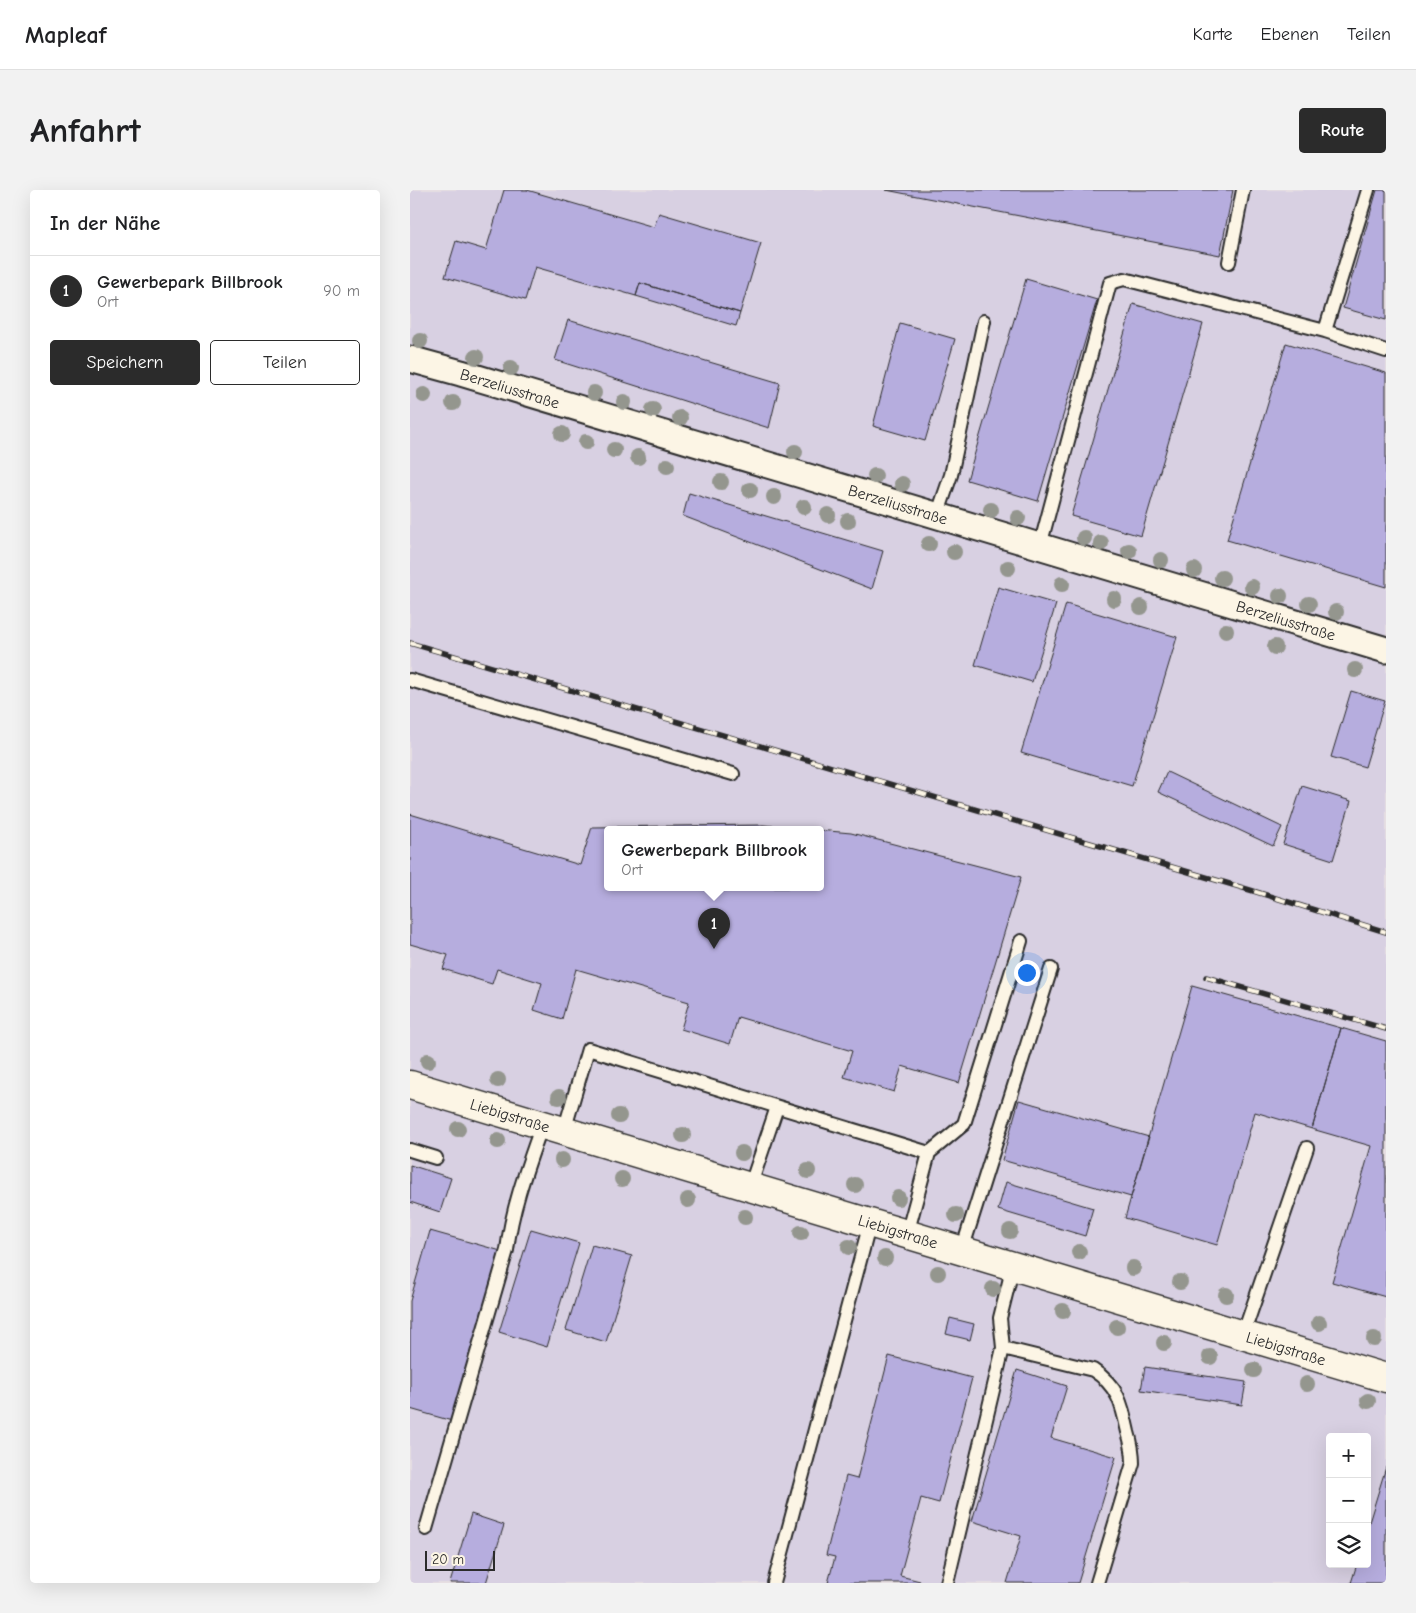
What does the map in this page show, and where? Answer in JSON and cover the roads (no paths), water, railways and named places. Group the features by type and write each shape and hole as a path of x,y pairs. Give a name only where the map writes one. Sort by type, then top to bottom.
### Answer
{"main road":[{"name":"Liebigstraße","path":"410,1085 1386,1378"}],"street":[{"name":"Berzeliusstraße","path":"410,359 1386,650"}],"lane":[{"path":"1229,262 1244,190"},
{"path":"1325,331 1368,190"},
{"path":"1040,546 1110,282 1124,279 1325,331 1386,350"},
{"path":"937,516 951,475 984,321"},
{"path":"410,680 734,774"},
{"path":"907,1234 929,1153 964,1124 1021,941"},
{"path":"962,1250 1051,970"},
{"path":"426,1529 504,1259 526,1171 553,1128 588,1049 929,1153"},
{"path":"750,1187 777,1107"},
{"path":"1243,1335 1307,1148"},
{"path":"410,1150 436,1158"},
{"path":"774,1583 870,1223"},
{"path":"947,1583 1003,1348 1000,1318 1013,1266"},
{"path":"1003,1348 1092,1370 1104,1377 1121,1401 1134,1453 1134,1463 1097,1583"}],"railway":[{"path":"410,643 1250,890 1386,932"},
{"path":"1206,977 1386,1029"}],"place":[{"name":"Gewerbepark Billbrook","path":"714,949"}]}
